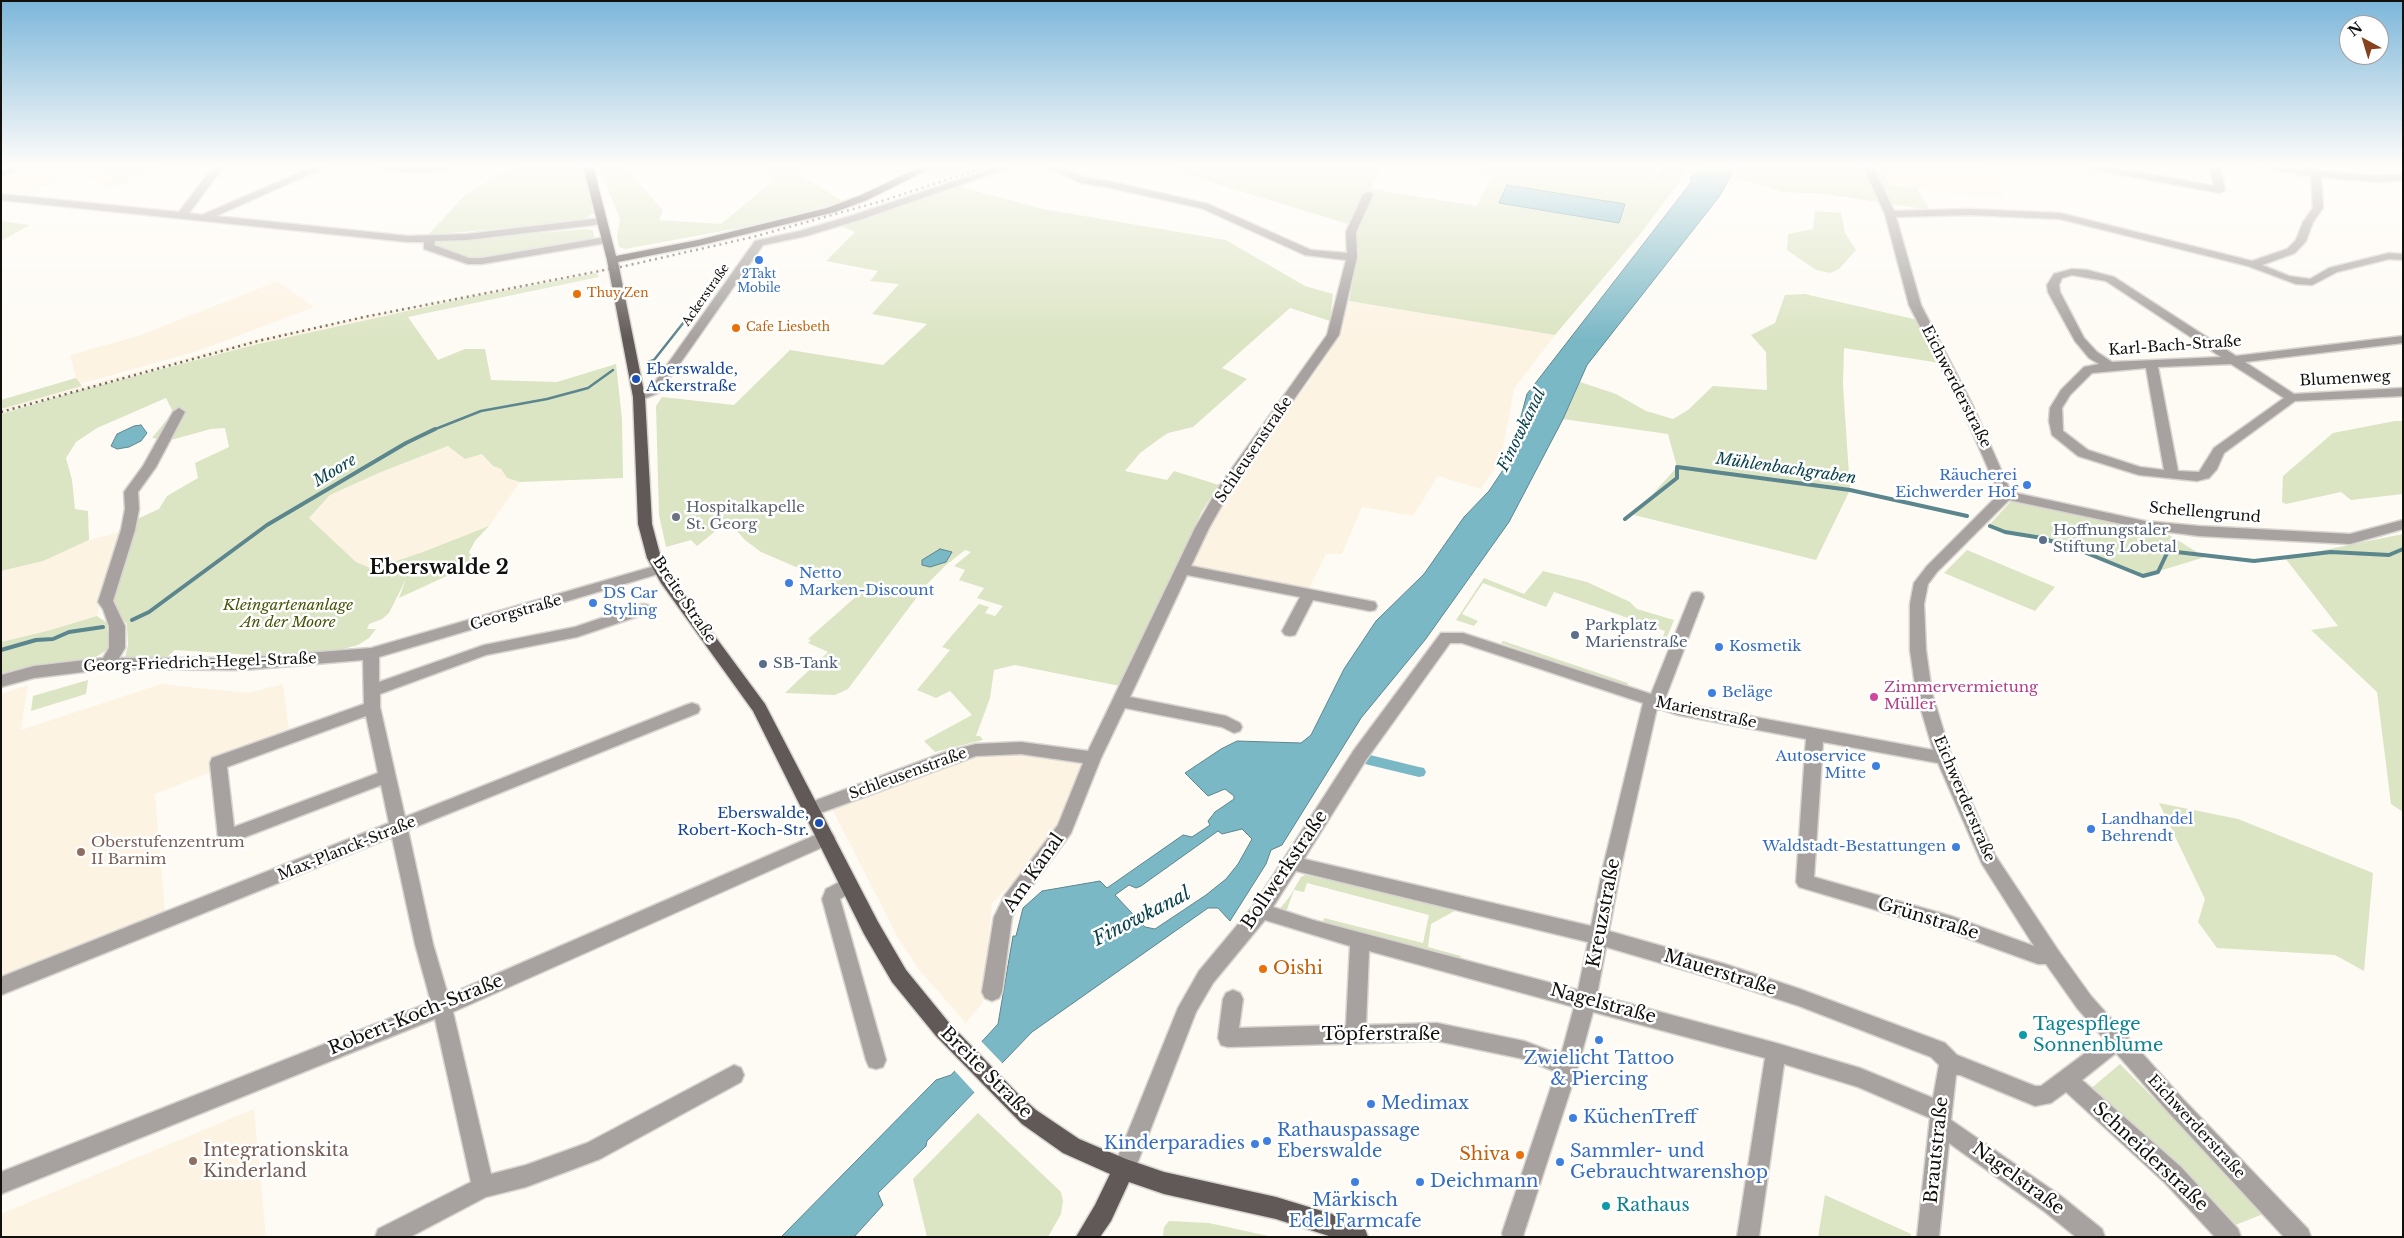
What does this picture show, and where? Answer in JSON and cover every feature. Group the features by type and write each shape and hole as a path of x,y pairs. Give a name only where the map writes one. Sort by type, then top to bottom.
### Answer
{"main road":[{"name":"Breite Straße","path":"603,224 612,260 640,397 645,524 651,550 660,569 759,708 849,885 899,976 958,1045 999,1089 1029,1117 1061,1140 1082,1152 1178,1188 1276,1208 1331,1231 1357,1237"},
{"path":"612,260 698,243 775,224"},
{"path":"1087,1237 1103,1213 1124,1169"}],"street":[{"path":"259,224 393,238 430,239 578,224"},
{"name":"Ackerstraße","path":"640,397 656,389 759,243 802,234 836,224"},
{"path":"1244,224 1309,253 1352,257"},
{"name":"Schleusenstraße","path":"812,810 954,756 976,750 1021,748 1092,758 1183,569 1225,488 1334,335 1352,257 1351,232 1355,224"},
{"name":"Eichwerderstraße","path":"1893,224 1915,305 1968,406 2006,495 1932,569 1921,583 1917,604 1918,650 1924,694 1944,758 1988,859 2051,956 2116,1041 2300,1237"},
{"path":"2097,224 2252,264 2284,278 2312,282 2333,270 2389,256 2403,257"},
{"path":"2252,264 2278,257 2290,251 2301,241 2307,224"},
{"path":"430,239 428,247 468,262 606,240"},
{"path":"2110,366 2093,355 2079,339 2054,292 2052,285 2058,276 2072,272 2088,273 2110,280 2292,398"},
{"name":"Karl-Bach-Straße","path":"2112,464 2083,453 2057,432 2055,421 2056,408 2065,393 2088,370 2110,366 2233,360 2399,339"},
{"path":"2152,365 2172,476"},
{"name":"Blumenweg","path":"2112,464 2139,471 2172,476 2196,477 2204,475 2219,451 2292,398 2356,393 2403,392"},
{"path":"108,663 117,648 117,626 112,612 105,602 128,530 132,509 131,492 149,467 179,412"},
{"name":"Schellengrund","path":"2006,495 2145,525 2199,531 2350,539 2403,524"},
{"name":"Georgstraße","path":"371,654 449,633 660,569"},
{"path":"1183,569 1370,606"},
{"path":"1290,631 1309,594"},
{"name":"Kreuzstraße","path":"1513,1232 1568,1067 1586,1000 1648,708 1659,696 1697,597"},
{"name":"Georgstraße","path":"387,776 227,837 218,763 484,650 577,632 643,609"},
{"name":"Marienstraße","path":"1446,637 1463,638 1678,709 1944,758"},
{"name":"Bollwerkstraße","path":"1124,1169 1188,1008 1206,977 1261,911 1360,755 1446,637"},
{"path":"371,654 372,699 387,776 400,828 424,944 442,1007 483,1187"},
{"name":"Georg-Friedrich-Hegel-Straße","path":"1,681 34,672 108,663 243,664 371,654"},
{"path":"1119,701 1226,722 1234,727"},
{"name":"Max-Planck-Straße","path":"1,986 400,828 692,709"},
{"name":"Grünstraße","path":"1815,734 1805,882 1951,924 2038,956 2051,956"},
{"name":"Am Kanal","path":"992,992 1003,916 1012,900 1066,828 1092,758"},
{"name":"Robert-Koch-Straße","path":"1,1183 442,1007 826,838"},
{"name":"Mauerstraße","path":"1293,863 1599,937 1725,973 1810,1001 1938,1050 1952,1065 1960,1065 2035,1096 2044,1096 2116,1041"},
{"path":"849,885 832,894 831,899 876,1060"},
{"name":"Nagelstraße","path":"1261,911 1360,940 1776,1052 1860,1078 1940,1118 2094,1237"},
{"path":"1356,1033 1360,940"},
{"name":"Töpferstraße","path":"1233,1000 1228,1038 1437,1032 1524,1050 1568,1067"},
{"path":"1748,1237 1776,1052"},
{"name":"Brautstraße","path":"1928,1237 1946,1071 1952,1065"},
{"path":"386,1237 483,1187 526,1176 592,1152 734,1075"},
{"name":"Schneiderstraße","path":"2066,1079 2173,1175 2230,1237"}],"shaded area":[{"path":"631,264 632,266 466,298 258,344 78,391 1,414 1,409 14,405 257,339 467,295"},
{"path":"278,281 314,307 198,351 80,384 76,378 70,355 138,336"},
{"path":"1349,301 1555,335 1514,389 1501,459 1481,489 1438,476 1413,516 1362,507 1342,554 1326,554 1308,591 1189,568 1228,488 1309,382 1340,334"},
{"path":"449,446 465,459 482,454 493,466 501,469 507,478 520,482 489,526 373,569 356,562 309,518 330,495 381,472"},
{"path":"120,532 97,616 1,642 1,571 43,561 89,540"},
{"name":"Oberstufenzentrum II Barnim","path":"161,684 248,693 283,684 289,730 209,759 211,772 155,794 165,911 1,976 1,694 28,685 21,730"},
{"path":"1019,753 1077,761 1083,765 1084,771 1054,832 1028,867 992,903 983,1002 966,1023 920,971 898,938 831,807 964,757"},
{"name":"Integrationskita Kinderland","path":"254,1109 266,1237 1,1237 1,1214"}],"green space":[{"path":"1,224 30,225 1,241"},
{"path":"438,224 551,224 428,235"},
{"path":"619,224 759,224 625,249 619,247 617,236"},
{"path":"1130,224 1226,240 1305,286 1333,294 1330,321 1290,308 1222,368 1247,379 1193,427 1168,433 1140,453 1125,471 1167,480 1174,471 1219,485 1202,511 1120,686 1015,665 994,670 990,698 976,736 980,736 983,740 935,752 924,741 972,715 950,691 936,698 917,690 950,650 942,647 979,604 989,607 985,613 995,616 1003,606 977,598 984,588 959,580 965,570 954,566 971,552 965,550 946,565 926,585 848,689 835,695 785,693 828,652 808,643 811,640 808,639 859,594 761,552 745,540 728,521 697,546 691,540 666,547 659,515 656,406 662,397 734,405 790,350 883,365 927,324 872,314 899,284 870,281 878,271 826,261 855,232 838,225"},
{"path":"1357,224 1648,224 1555,335 1349,301 1357,259 1354,232"},
{"path":"1814,224 1843,224 1845,233 1856,250 1839,269 1830,273 1816,270 1787,250 1788,234 1813,229"},
{"path":"586,229 593,230 595,240 475,259 437,248 433,244 434,242"},
{"name":"Kleingartenanlage An der Moore","path":"597,273 599,277 408,317 438,360 465,349 485,349 491,380 557,382 616,364 622,419 623,478 520,482 507,478 501,469 493,466 482,454 465,459 448,446 381,472 330,495 309,518 356,562 373,569 489,526 475,541 469,552 475,563 399,598 406,579 389,613 382,619 369,624 367,629 376,629 369,638 358,645 332,652 269,656 175,650 167,657 125,658 128,645 127,624 112,606 114,583 137,519 159,509 167,496 198,478 195,463 229,447 225,428 211,429 171,440 152,438 173,412 166,398 97,428 76,442 66,458 72,480 75,509 88,511 89,540 43,561 1,571 1,414 78,391 258,344 466,298"},
{"path":"1805,294 1918,320 1940,363 1844,348 1843,385 1850,490 1816,560 1634,515 1677,467 1668,434 1563,419 1580,382 1616,394 1646,411 1673,419 1688,410 1713,386 1767,390 1766,352 1751,335 1775,323 1785,295"},
{"path":"76,378 82,386 1,409 1,400"},
{"path":"2403,421 2403,494 2351,500 2341,492 2286,504 2282,502 2283,476 2333,433"},
{"path":"2012,500 2169,535 2205,557 2143,576 2084,552 2042,538 2005,532 1990,524"},
{"path":"2403,534 2403,812 2391,804 2377,692 2311,630 2338,626 2285,558"},
{"path":"1967,550 2055,587 2035,611 1944,573"},
{"path":"1543,571 1587,582 1630,602 1637,609 1674,620 1663,647 1660,644 1665,631 1554,592 1546,607 1483,583 1462,614 1478,621 1474,626 1456,620 1484,578 1524,594"},
{"path":"97,616 107,623 109,649 89,661 1,677 1,642"},
{"path":"1503,641 1628,683 1627,687 1501,643"},
{"path":"88,680 86,694 31,711 33,696"},
{"path":"2159,803 2238,819 2373,873 2364,971 2335,955 2217,948 2198,922 2205,899"},
{"path":"1305,875 1458,909 1431,924 1428,947 1461,956 1460,959 1323,925 1324,918 1423,943 1429,915 1307,883 1304,892 1294,890 1285,915 1278,911 1290,896 1301,877"},
{"path":"2120,1064 2189,1134 2263,1214 2228,1228 2088,1091"},
{"path":"978,1113 1061,1192 1063,1201 1061,1214 1048,1237 927,1237 913,1179"},
{"path":"1825,1195 1911,1234 1910,1237 1818,1237"},
{"path":"1169,1221 1209,1223 1273,1237 1163,1237 1164,1227"}],"water":[{"name":"Finowkanal","path":"1659,224 1698,224 1587,365 1563,419 1509,522 1425,640 1361,718 1282,845 1271,850 1266,864 1230,921 1218,908 1208,908 1032,1032 927,1141 926,1146 878,1193 883,1205 854,1237 781,1237 936,1080 951,1075 998,1024 1013,936 1016,936 1023,908 1042,891 1100,881 1107,888 1183,835 1192,837 1210,825 1208,821 1215,812 1234,799 1234,796 1225,789 1208,796 1185,773 1221,749 1237,741 1301,743 1311,735 1344,669 1376,621 1424,574 1464,517 1489,491 1509,461 1527,394","holes":["1242,829 1252,839 1238,864 1226,879 1206,895 1155,929 1145,927 1115,895 1129,885 1136,888 1141,886 1218,831 1222,834"]},
{"path":"141,425 147,433 141,441 129,447 117,449 111,446 117,434 134,426"},
{"path":"940,549 952,552 946,562 930,567 922,565 922,560"}],"pier":[{"path":"980,1040 1004,1065 976,1094 953,1069"}],"waterway":[{"path":"648,362 654,360 695,308"},
{"name":"Moore","path":"433,430 481,411 547,399 588,388 613,370"},
{"name":"Moore","path":"132,620 149,612 267,525 406,443 435,429"},
{"name":"Mühlenbachgraben","path":"1625,519 1677,478 1677,467 1850,490 1967,516"},
{"name":"Mühlenbachgraben","path":"1990,526 2005,532 2042,538 2084,552 2143,576 2158,572 2168,551 2254,561 2331,552 2389,555 2403,549"},
{"name":"Moore","path":"1,650 36,640 53,639 69,632 103,627"},
{"path":"1370,760 1419,772"}],"railway":[{"path":"1,412 258,341 364,317 625,266 753,237 800,224"}],"place":[{"name":"2Takt Mobile","path":"759,260"},
{"name":"Thuy Zen","path":"577,294"},
{"name":"Cafe Liesbeth","path":"736,328"},
{"name":"Eberswalde, Ackerstraße","path":"636,379"},
{"name":"Räucherei Eichwerder Hof","path":"2027,485"},
{"name":"Hospitalkapelle St. Georg","path":"676,517"},
{"name":"Hoffnungstaler Stiftung Lobetal","path":"2043,540"},
{"name":"Netto Marken-Discount","path":"789,583"},
{"name":"DS Car Styling","path":"593,603"},
{"name":"Parkplatz Marienstraße","path":"1575,635"},
{"name":"Kosmetik","path":"1719,647"},
{"name":"SB-Tank","path":"763,664"},
{"name":"Beläge","path":"1712,693"},
{"name":"Zimmervermietung Müller","path":"1874,697"},
{"name":"Autoservice Mitte","path":"1876,766"},
{"name":"Eberswalde, Robert-Koch-Str.","path":"819,823"},
{"name":"Landhandel Behrendt","path":"2091,829"},
{"name":"Waldstadt-Bestattungen","path":"1956,847"},
{"name":"Oberstufenzentrum II Barnim","path":"81,852"},
{"name":"Oishi","path":"1263,969"},
{"name":"Tagespflege Sonnenblume","path":"2023,1035"},
{"name":"Zwielicht Tattoo & Piercing","path":"1599,1040"},
{"name":"Medimax","path":"1371,1104"},
{"name":"KüchenTreff","path":"1573,1118"},
{"name":"Rathauspassage Eberswalde","path":"1267,1141"},
{"name":"Kinderparadies","path":"1255,1144"},
{"name":"Shiva","path":"1520,1155"},
{"name":"Integrationskita Kinderland","path":"193,1161"},
{"name":"Sammler- und Gebrauchtwarenshop","path":"1560,1162"},
{"name":"Märkisch Edel Farmcafe","path":"1355,1182"},
{"name":"Deichmann","path":"1420,1182"},
{"name":"Rathaus","path":"1606,1206"}],"district":[{"name":"Eberswalde 2","path":"439,568"}]}
